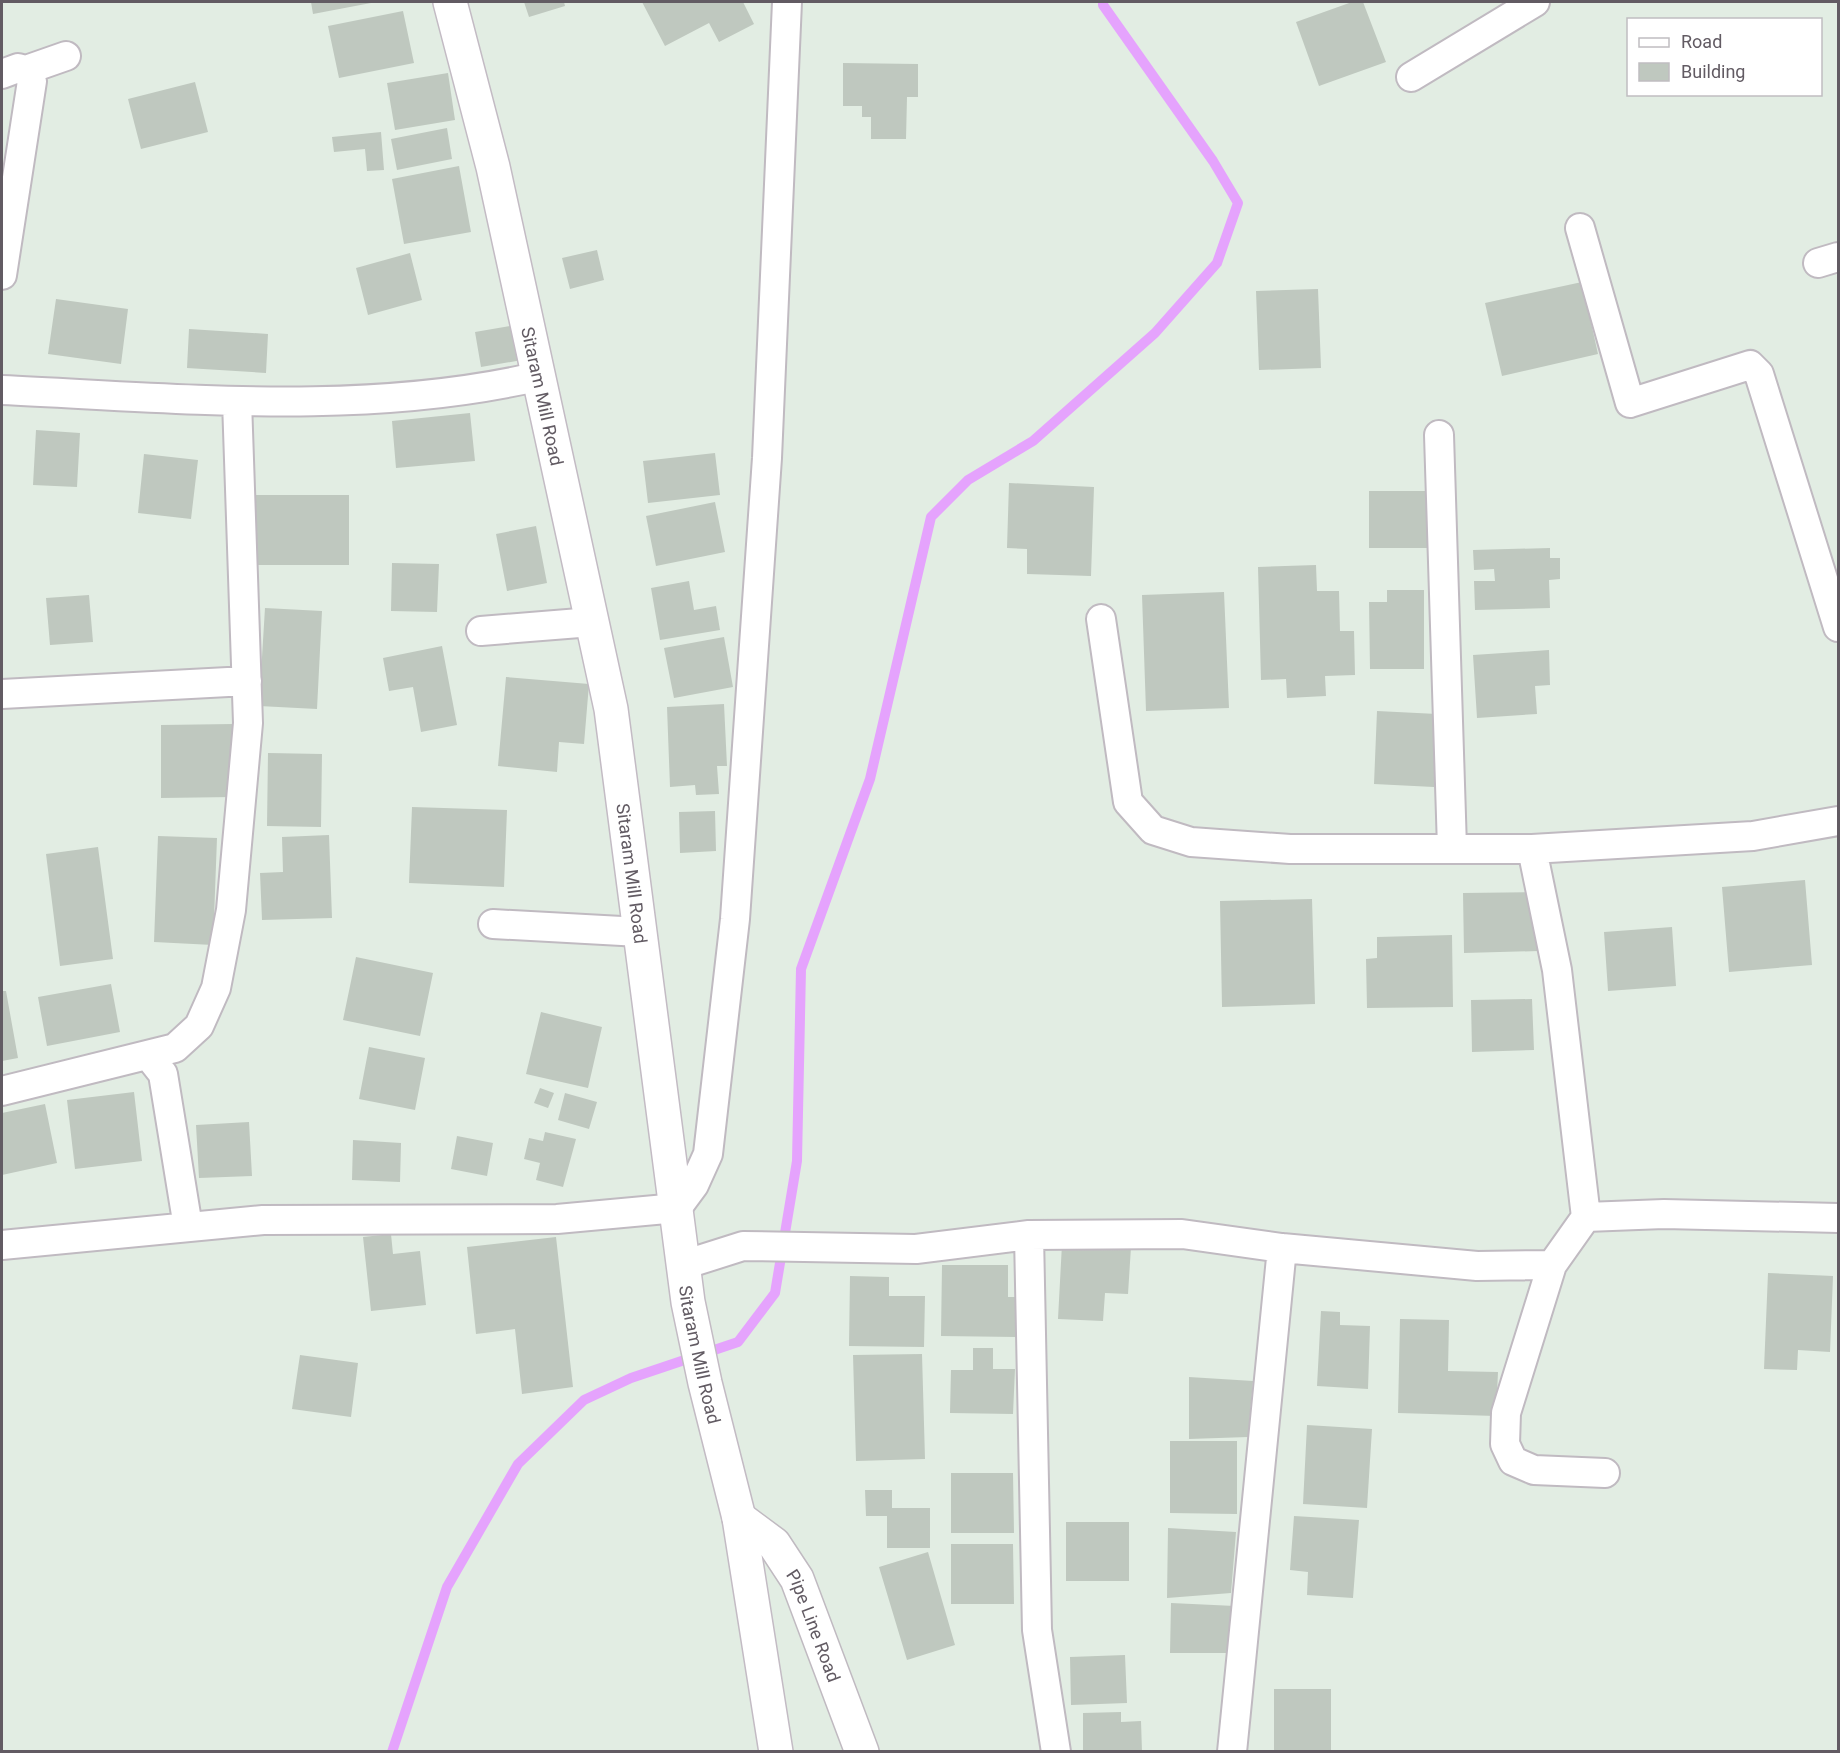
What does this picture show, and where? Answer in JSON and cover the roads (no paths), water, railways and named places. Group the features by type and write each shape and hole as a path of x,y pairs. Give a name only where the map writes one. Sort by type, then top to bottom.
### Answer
{"main road":[{"name":"Sitaram Mill Road","path":"450,2 493,167 540,376 610,709 677,1208 682,1265 705,1383 739,1518 776,1752"},
{"name":"Pipe Line Road","path":"739,1518 774,1544 797,1579 862,1752"}],"street":[{"path":"2,1245 263,1220 556,1219 677,1208 694,1185 708,1154 735,919 767,458 787,2"},
{"path":"1411,77 1535,2"},
{"path":"14,72 66,56"},
{"path":"2,275 32,81 14,72"},
{"path":"1580,228 1630,403 1750,365 1760,374 1839,627"},
{"path":"2,390 237,401 405,397 496,386 540,376"},
{"path":"2,1091 175,1048 200,1026 216,988 231,909 248,723 237,401"},
{"path":"1439,435 1452,848"},
{"path":"1101,619 1128,802 1153,830 1191,842 1279,848 1532,849 1753,836 1839,821"},
{"path":"481,632 592,622"},
{"path":"2,694 246,681"},
{"path":"1532,849 1557,970 1586,1217 1552,1264 1506,1413 1505,1444 1513,1461 1534,1470 1605,1473"},
{"path":"493,924 640,932"},
{"path":"148,1055 163,1074 188,1227"},
{"path":"1586,1217 1664,1214 1839,1218"},
{"path":"682,1265 743,1246 916,1249 1029,1235 1182,1234 1282,1248 1477,1266 1552,1264"},
{"path":"1029,1235 1037,1630 1056,1752"},
{"path":"1232,1752 1282,1248"}],"waterway":[{"path":"392,1752 447,1587 518,1464 584,1400 631,1378 738,1342 775,1293 797,1161 801,969 870,779 931,517 968,480 1033,441 1155,333 1217,263 1238,203 1213,161 1103,2"}]}
